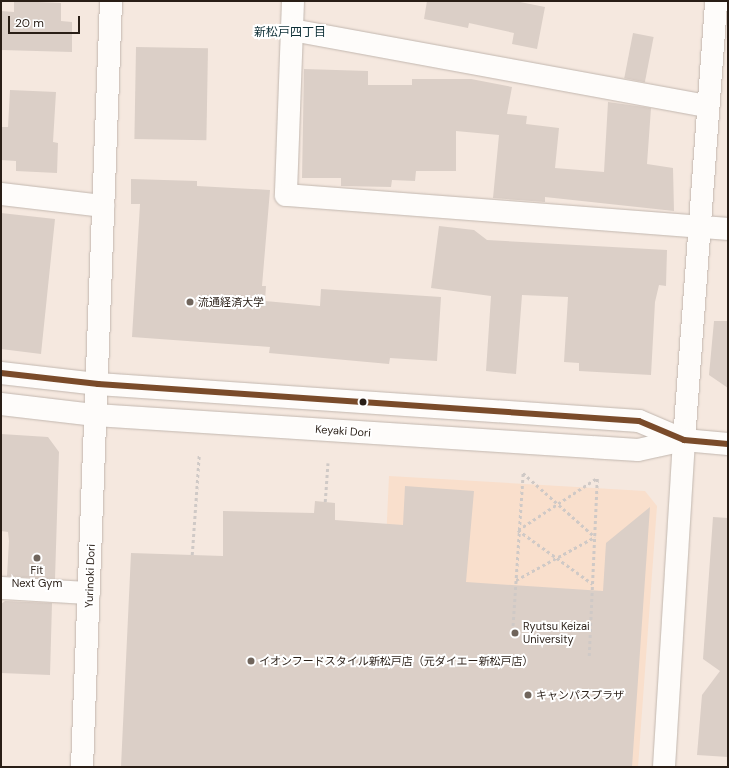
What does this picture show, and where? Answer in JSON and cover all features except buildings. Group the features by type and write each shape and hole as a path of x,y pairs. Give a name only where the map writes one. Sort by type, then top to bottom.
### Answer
{"street":[{"name":"Yurinoki Dori","path":"82,767 90,593 95,415 98,384 111,1"},
{"path":"293,1 286,195 728,229"},
{"path":"664,767 684,440 700,228 707,106 716,1"},
{"path":"292,30 707,106"},
{"path":"1,194 103,206"},
{"name":"Keyaki Dori","path":"1,373 98,384 639,421 684,440"},
{"name":"Keyaki Dori","path":"1,404 95,415 638,450 684,440 728,444"},
{"path":"1,588 90,593"}],"path":[{"path":"192,555 199,454"},
{"path":"325,502 328,463"},
{"path":"512,638 522,473 595,537"},
{"path":"518,530 559,504 597,477 589,656"},
{"path":"518,530 593,584"},
{"path":"516,580 595,537"}],"shaded area":[{"name":"Ryutsu Keizai University","path":"389,476 645,491 657,506 638,767 383,767 376,761"}],"transit line":[{"path":"1,373 98,384 639,421 684,440 728,444"}],"place":[{"name":"流通経済大学","path":"190,302"},
{"name":"Fit Next Gym","path":"37,558"},
{"name":"Ryutsu Keizai University","path":"515,633"},
{"name":"イオンフードスタイル新松戸店（元ダイエー新松戸店）","path":"251,661"},
{"name":"キャンパスプラザ","path":"528,695"}],"district":[{"name":"新松戸四丁目","path":"290,33"}]}
